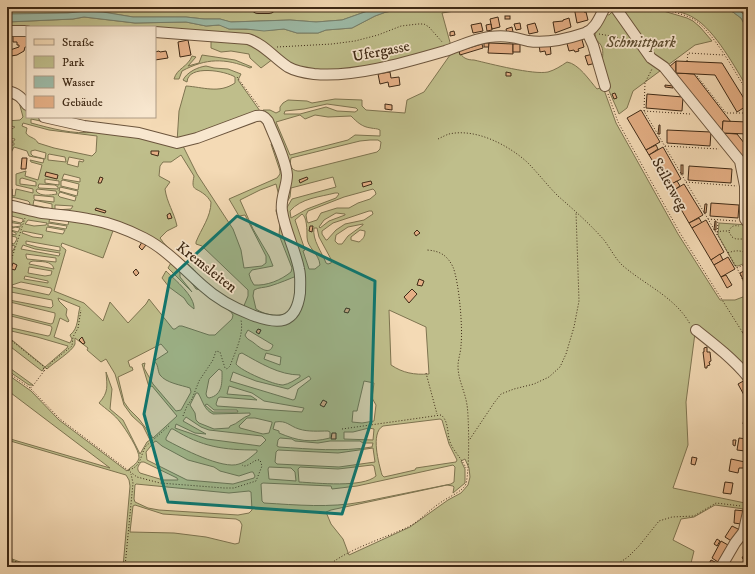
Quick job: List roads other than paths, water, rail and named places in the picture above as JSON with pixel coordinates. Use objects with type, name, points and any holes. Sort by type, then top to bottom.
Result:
[{"type":"main road","points":[[258,7],[269,7]]},
{"type":"street","points":[[604,7],[596,23],[588,31],[605,86]]},
{"type":"street","points":[[614,7],[651,58],[664,67],[740,161],[745,186],[745,224]]},
{"type":"street","points":[[7,32],[26,31]]},
{"type":"street","name":"Ufergasse","points":[[156,32],[248,39],[255,41],[289,68],[308,73],[329,74],[390,66],[448,50],[477,39],[502,36],[527,41],[550,42],[588,31]]},
{"type":"street","points":[[7,91],[20,95],[26,104]]},
{"type":"street","name":"Kremsleiten","points":[[7,205],[93,220],[131,232],[146,239],[189,272],[219,299],[236,308],[265,319],[282,320],[293,315],[296,310],[299,300],[299,268],[281,206],[287,177],[268,121],[265,117],[261,115],[256,116],[197,138],[177,143],[139,133],[73,124],[48,118]]},
{"type":"street","points":[[696,330],[722,350],[737,364],[748,378]]},
{"type":"street","points":[[721,567],[746,528],[744,509]]},
{"type":"water","points":[[379,7],[417,7],[386,12],[352,28],[326,30],[318,33],[297,33],[284,29],[264,31],[229,29],[219,25],[206,26],[186,22],[135,23],[84,17],[73,19],[7,22],[7,14],[68,13],[85,11],[103,12],[133,17],[186,17],[220,19],[231,22],[290,20],[316,22],[342,20]]},
{"type":"water","points":[[726,7],[735,7],[748,18],[748,31],[741,18]]},
{"type":"park label","name":"Schmittpark","points":[[641,42]]}]
